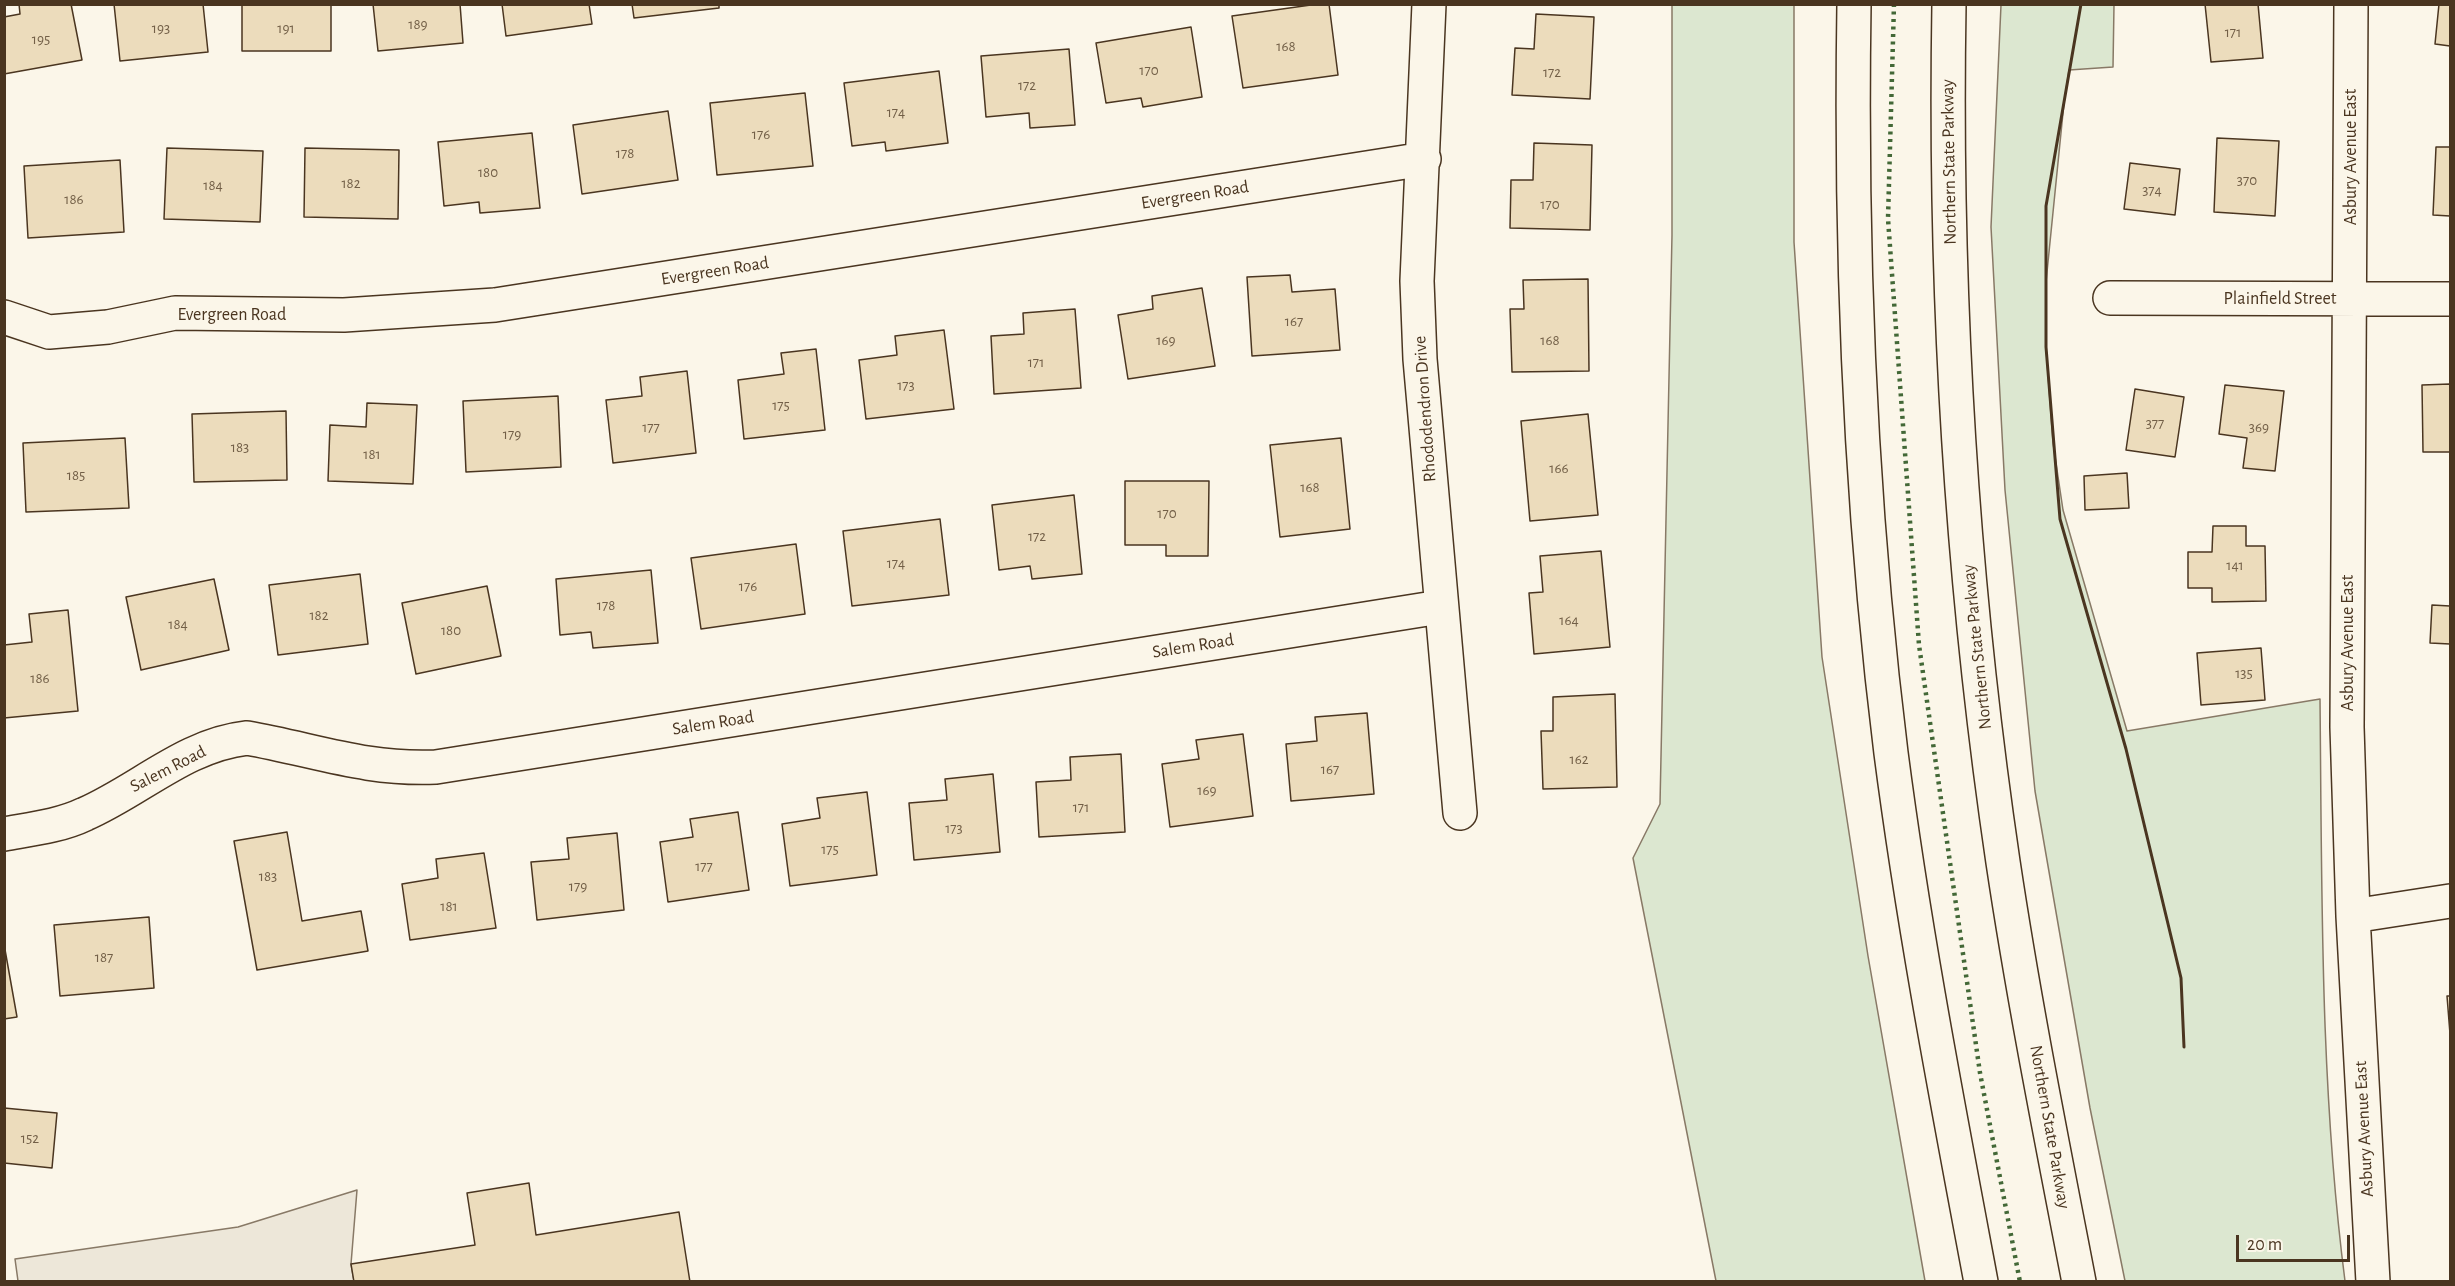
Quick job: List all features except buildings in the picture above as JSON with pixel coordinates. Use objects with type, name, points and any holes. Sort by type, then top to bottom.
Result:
[{"type":"main road","name":"Rhododendron Drive","points":[[1429,4],[1417,281],[1419,348],[1440,607],[1460,813]]},
{"type":"main road","points":[[1854,4],[1853,199],[1856,334],[1864,473],[1891,751],[1932,1021],[1981,1281]]},
{"type":"main road","name":"Northern State Parkway","points":[[1949,4],[1948,181],[1952,322],[1971,594],[2003,862],[2079,1281]]},
{"type":"main road","name":"Asbury Avenue East","points":[[2351,4],[2347,727],[2353,916],[2373,1281]]},
{"type":"main road","name":"Evergreen Road","points":[[4,317],[49,332],[108,327],[175,314],[344,315],[495,305],[1424,159]]},
{"type":"main road","name":"Plainfield Street","points":[[2110,298],[2451,299]]},
{"type":"main road","name":"Salem Road","points":[[4,834],[54,825],[86,814],[193,753],[231,740],[247,738],[264,741],[365,764],[402,768],[436,767],[1440,607]]},
{"type":"main road","points":[[2353,916],[2451,901]]},
{"type":"green space","points":[[1672,5],[1794,5],[1794,242],[1822,657],[1868,956],[1925,1281],[1716,1281],[1633,858],[1660,804],[1672,235]]},
{"type":"green space","points":[[2001,5],[2114,5],[2113,67],[2069,70],[2046,282],[2046,347],[2053,443],[2063,510],[2127,731],[2320,699],[2322,918],[2327,1063],[2337,1209],[2345,1281],[2125,1281],[2090,1108],[2035,791],[2005,490],[1991,227]]},
{"type":"shaded area","points":[[357,1190],[351,1264],[354,1281],[18,1281],[15,1259],[238,1227]]},
{"type":"hedge","points":[[1894,4],[1888,219],[1919,645],[1980,1073],[2020,1282]]},
{"type":"wall","points":[[2081,4],[2046,206],[2046,347],[2060,519],[2126,749],[2181,978],[2184,1047]]}]
